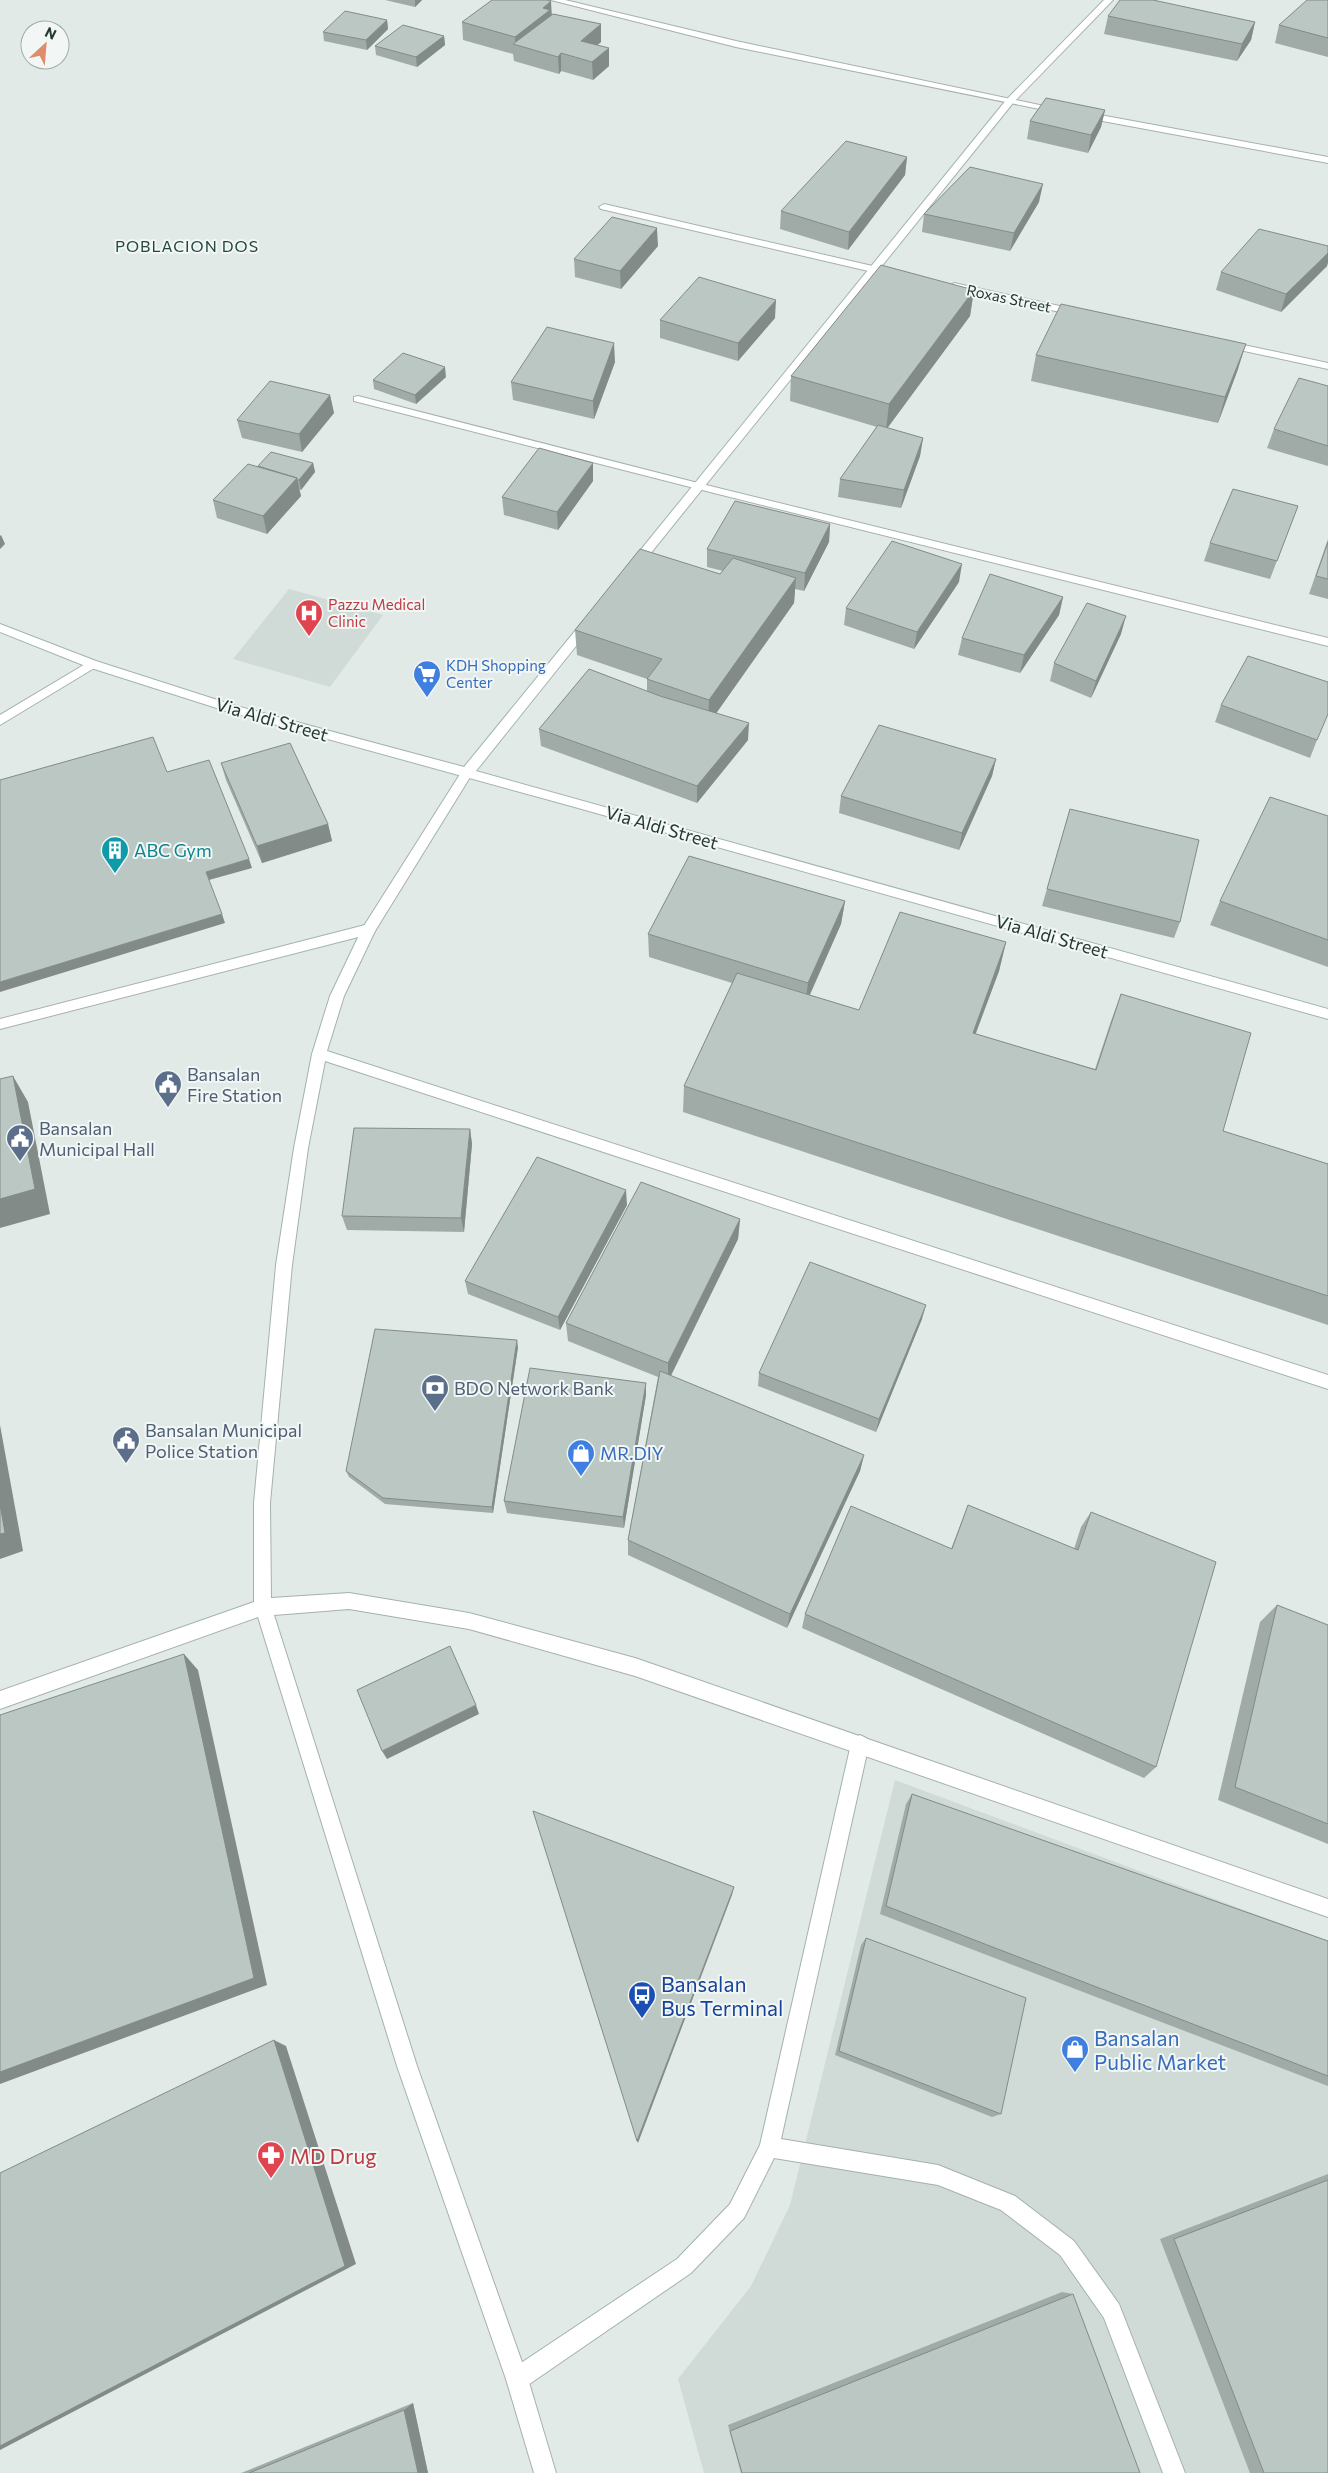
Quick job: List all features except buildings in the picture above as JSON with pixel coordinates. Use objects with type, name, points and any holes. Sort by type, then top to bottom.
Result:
[{"type":"street","points":[[555,0],[736,44],[1068,112]]},
{"type":"street","points":[[630,571],[1010,100],[1109,0]]},
{"type":"street","points":[[1077,114],[1328,160]]},
{"type":"street","points":[[604,207],[902,275]]},
{"type":"street","name":"Roxas Street","points":[[940,283],[1086,314]]},
{"type":"street","points":[[1212,341],[1328,366]]},
{"type":"street","points":[[358,399],[698,486],[1328,642]]},
{"type":"street","points":[[546,2473],[517,2379],[407,2066],[263,1607],[262,1503],[282,1284],[301,1148],[319,1054],[337,996],[369,929],[466,774],[594,615]]},
{"type":"street","name":"Via Aldi Street","points":[[0,628],[92,664],[230,708],[466,774],[571,801],[1328,1014]]},
{"type":"street","points":[[0,721],[92,664]]},
{"type":"street","points":[[0,1024],[369,929]]},
{"type":"street","points":[[319,1054],[1328,1382]]},
{"type":"street","points":[[0,1700],[263,1607],[349,1601],[468,1621],[635,1667],[1328,1908]]},
{"type":"street","points":[[517,2379],[684,2266],[737,2211],[769,2147],[860,1744]]},
{"type":"street","points":[[769,2147],[938,2175],[1008,2203],[1067,2248],[1112,2311],[1174,2473]]},
{"type":"shaded area","name":"Pazzu Medical Clinic","points":[[289,589],[383,615],[330,687],[233,659]]},
{"type":"shaded area","name":"Bansalan Public Market","points":[[895,1780],[1328,1941],[1328,2473],[704,2473],[678,2379],[751,2286],[790,2205]]},
{"type":"place","name":"Pazzu Medical Clinic","points":[[309,637]]},
{"type":"place","name":"KDH Shopping Center","points":[[427,698]]},
{"type":"place","name":"ABC Gym","points":[[115,874]]},
{"type":"place","name":"Bansalan Fire Station","points":[[168,1108]]},
{"type":"place","name":"Bansalan Municipal Hall","points":[[20,1162]]},
{"type":"place","name":"BDO Network Bank","points":[[435,1412]]},
{"type":"place","name":"Bansalan Municipal Police Station","points":[[126,1464]]},
{"type":"place","name":"MR.DIY","points":[[581,1477]]},
{"type":"place","name":"Bansalan Bus Terminal","points":[[642,2019]]},
{"type":"place","name":"Bansalan Public Market","points":[[1075,2073]]},
{"type":"place","name":"MD Drug","points":[[271,2179]]},
{"type":"district","name":"POBLACION DOS","points":[[187,245]]}]
